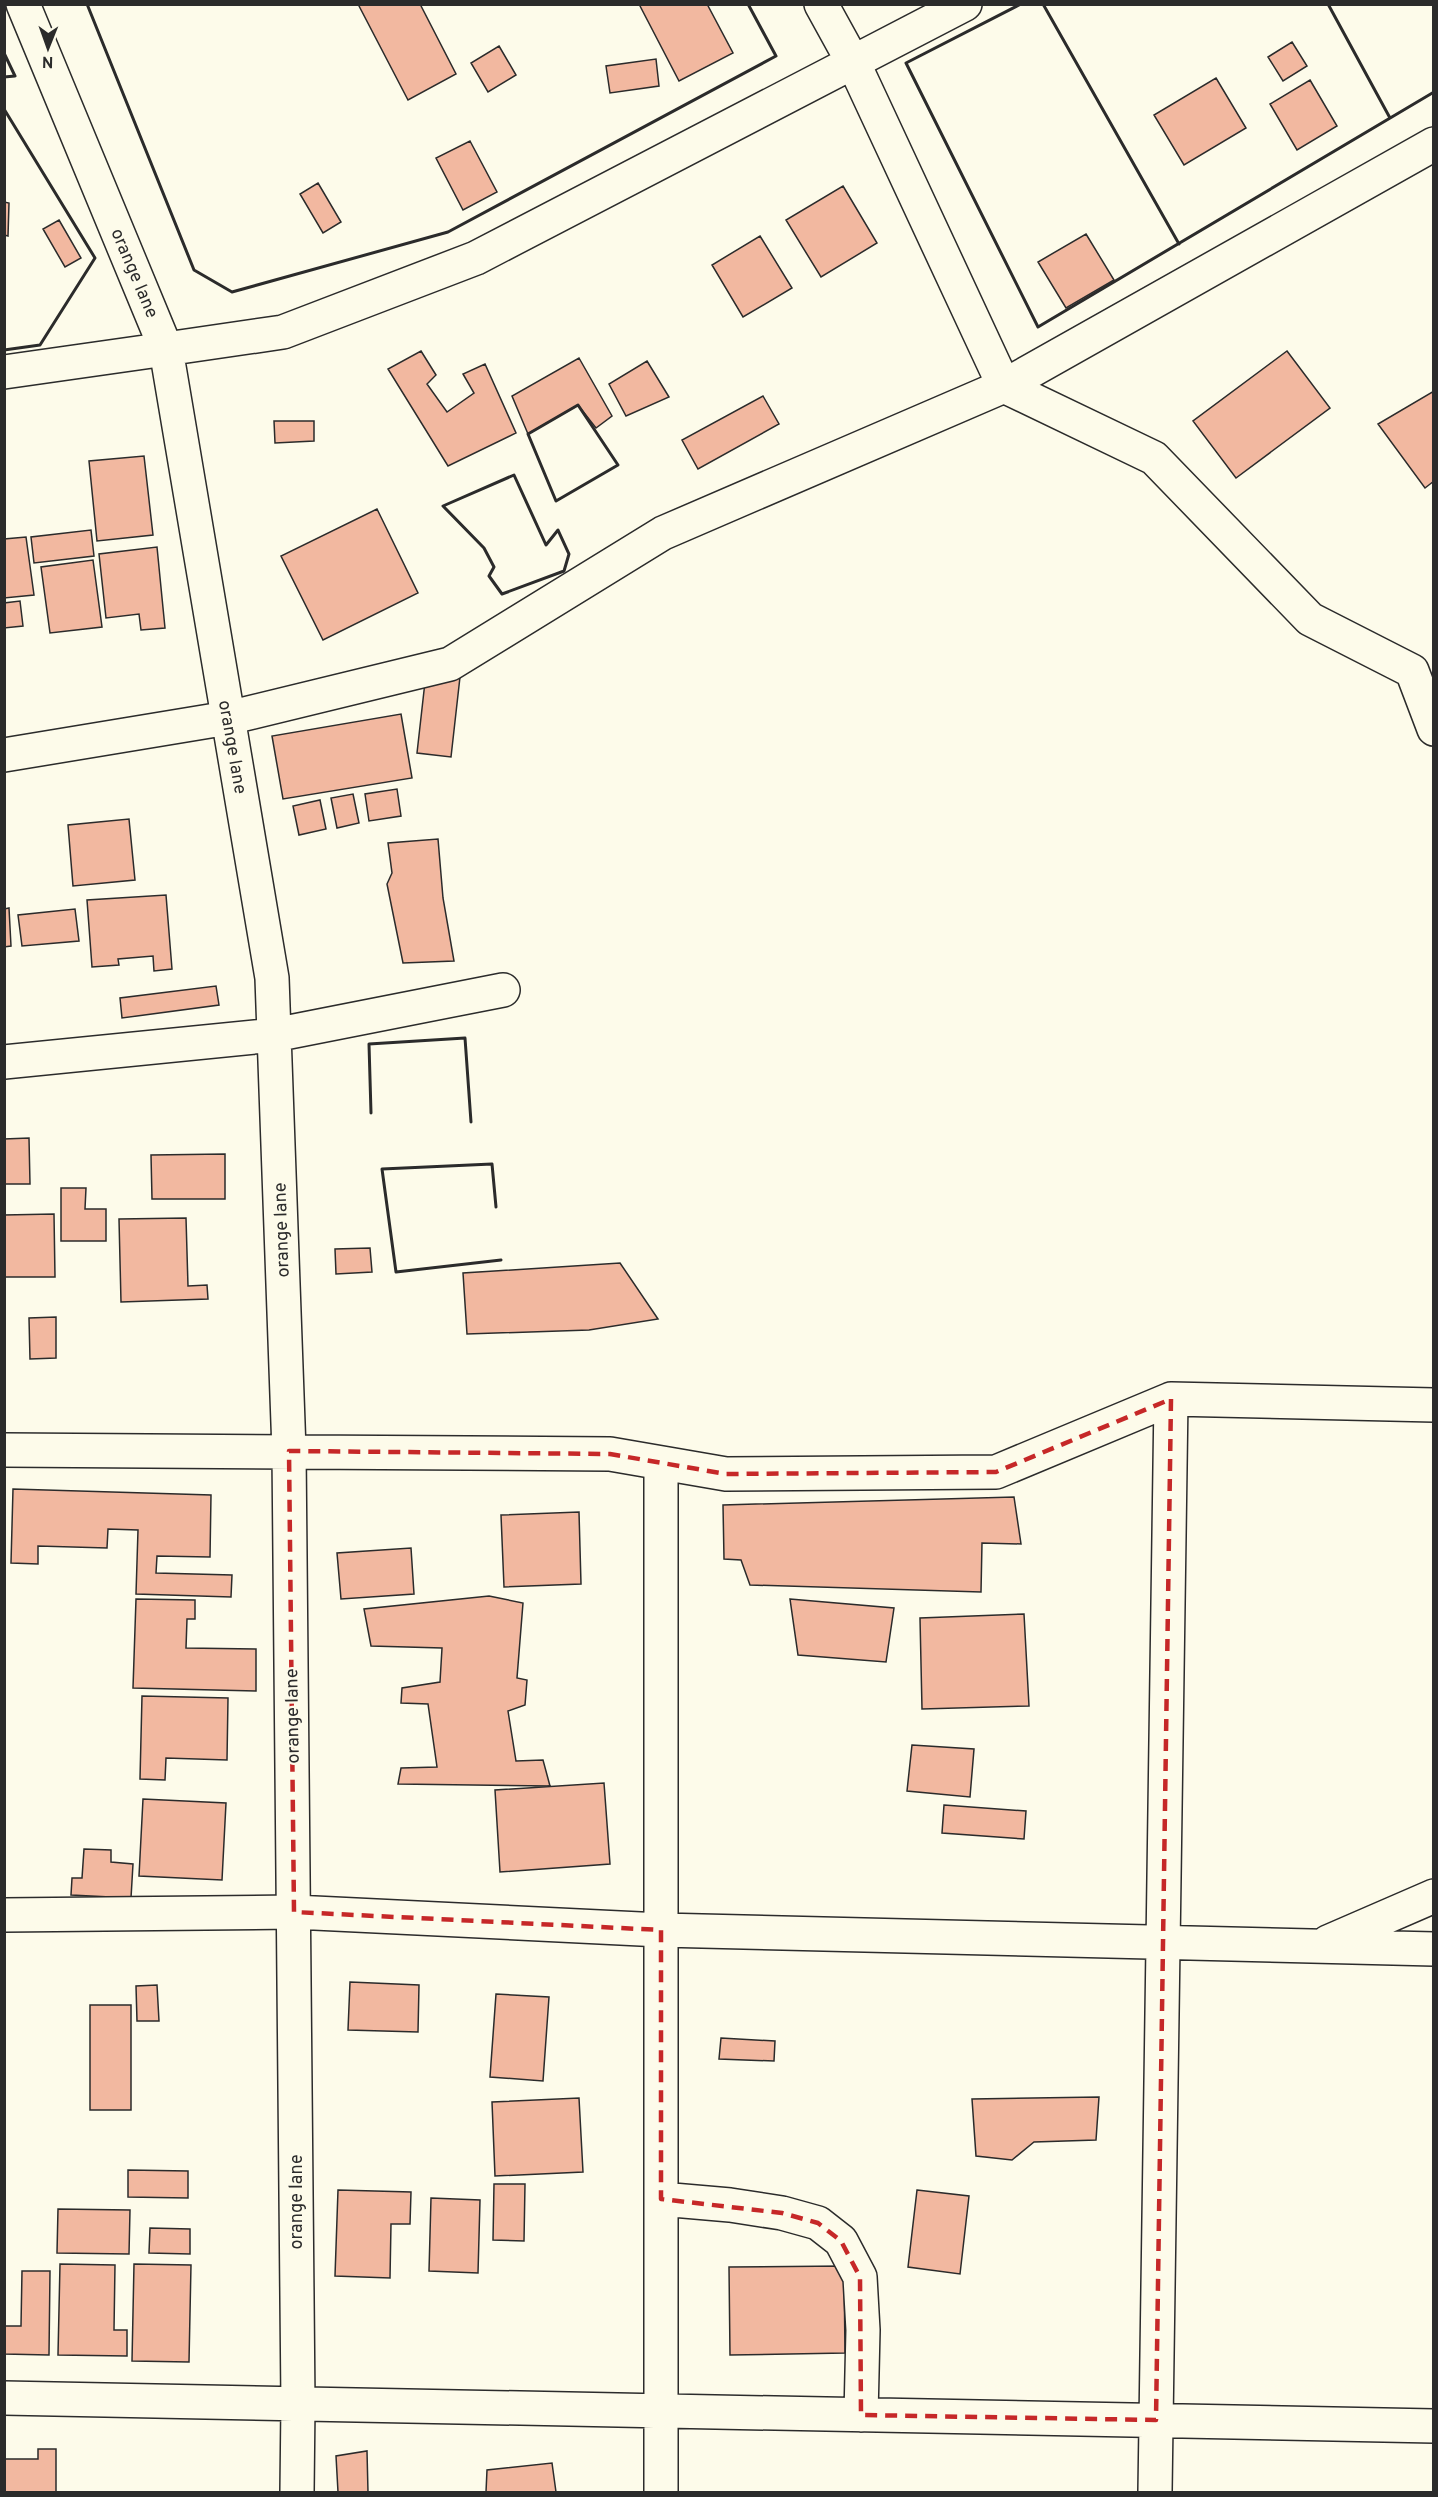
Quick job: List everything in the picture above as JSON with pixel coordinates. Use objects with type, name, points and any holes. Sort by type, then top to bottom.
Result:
[{"type":"street","name":"orange lane","points":[[23,4],[166,349],[272,978],[289,1451],[297,2493]]},
{"type":"street","points":[[821,4],[854,64],[1004,386],[1154,458],[1310,619],[1423,663],[1434,729]]},
{"type":"street","points":[[4,372],[283,332],[476,258],[854,64],[965,4]]},
{"type":"street","points":[[4,755],[228,718],[450,664],[663,533],[1004,386],[1434,144]]},
{"type":"street","points":[[4,1062],[274,1035],[503,990]]},
{"type":"street","points":[[4,1450],[610,1455],[726,1474],[996,1472],[1171,1399],[1434,1405]]},
{"type":"street","points":[[1155,2493],[1171,1399]]},
{"type":"street","points":[[661,1464],[661,2493]]},
{"type":"street","points":[[1317,1946],[1434,1896]]},
{"type":"street","points":[[4,1915],[294,1912],[661,1930],[1434,1949]]},
{"type":"street","points":[[661,2199],[730,2205],[782,2213],[819,2223],[841,2241],[860,2277],[863,2330],[861,2415]]},
{"type":"street","points":[[4,2398],[1434,2426]]},
{"type":"highlighted area","points":[[1171,1399],[1156,2420],[861,2415],[860,2277],[841,2241],[818,2223],[782,2213],[661,2199],[661,1930],[294,1912],[289,1451],[610,1454],[726,1474],[996,1472]]},
{"type":"building","points":[[358,4],[420,4],[456,74],[408,100]]},
{"type":"building","points":[[639,4],[707,4],[733,53],[679,81]]},
{"type":"building","points":[[1292,42],[1307,66],[1283,81],[1268,57]]},
{"type":"building","points":[[499,46],[516,75],[488,92],[471,63]]},
{"type":"building","points":[[656,59],[659,86],[610,93],[606,66]]},
{"type":"building","points":[[1216,78],[1246,128],[1184,165],[1154,115]]},
{"type":"building","points":[[1310,80],[1337,126],[1297,150],[1270,104]]},
{"type":"building","points":[[470,141],[497,192],[463,210],[436,158]]},
{"type":"building","points":[[318,183],[341,222],[323,233],[300,194]]},
{"type":"building","points":[[843,186],[877,243],[821,277],[786,220]]},
{"type":"building","points":[[4,202],[9,203],[8,236],[4,235]]},
{"type":"building","points":[[59,220],[81,258],[65,267],[43,229]]},
{"type":"building","points":[[1086,234],[1114,280],[1066,308],[1038,262]]},
{"type":"building","points":[[760,236],[792,288],[743,317],[712,265]]},
{"type":"building","points":[[421,351],[436,375],[427,384],[447,412],[474,393],[463,374],[485,364],[516,433],[448,466],[388,369]]},
{"type":"building","points":[[1287,351],[1330,408],[1236,478],[1193,421]]},
{"type":"building","points":[[579,358],[612,416],[596,428],[578,405],[528,434],[512,396]]},
{"type":"building","points":[[647,361],[669,397],[626,416],[609,384]]},
{"type":"building","points":[[1434,391],[1434,481],[1425,488],[1378,424]]},
{"type":"building","points":[[763,396],[779,424],[698,469],[682,440]]},
{"type":"building","points":[[274,421],[314,421],[314,441],[275,443]]},
{"type":"building","points":[[144,456],[153,535],[97,541],[89,461]]},
{"type":"building","points":[[377,509],[418,593],[323,640],[281,556]]},
{"type":"building","points":[[91,530],[94,556],[34,563],[31,537]]},
{"type":"building","points":[[26,537],[34,595],[4,598],[4,539]]},
{"type":"building","points":[[157,547],[165,628],[141,630],[139,614],[106,618],[99,554]]},
{"type":"building","points":[[93,560],[102,627],[50,633],[41,567]]},
{"type":"building","points":[[20,601],[23,626],[4,628],[4,603]]},
{"type":"building","points":[[426,673],[460,677],[451,757],[417,753]]},
{"type":"building","points":[[401,714],[412,778],[283,799],[272,736]]},
{"type":"building","points":[[397,789],[401,816],[369,821],[365,794]]},
{"type":"building","points":[[353,794],[359,823],[337,828],[331,798]]},
{"type":"building","points":[[320,800],[326,829],[299,835],[293,806]]},
{"type":"building","points":[[129,819],[135,880],[73,886],[68,825]]},
{"type":"building","points":[[438,839],[443,898],[454,961],[403,963],[387,884],[392,873],[388,843]]},
{"type":"building","points":[[166,895],[172,969],[154,971],[153,956],[118,959],[119,965],[92,967],[87,900]]},
{"type":"building","points":[[9,908],[11,946],[4,947],[4,909]]},
{"type":"building","points":[[75,909],[79,941],[22,946],[18,915]]},
{"type":"building","points":[[216,986],[219,1005],[122,1018],[120,998]]},
{"type":"building","points":[[29,1138],[30,1184],[4,1184],[4,1139]]},
{"type":"building","points":[[225,1154],[225,1199],[152,1199],[151,1155]]},
{"type":"building","points":[[61,1188],[86,1188],[85,1209],[106,1209],[106,1241],[61,1241]]},
{"type":"building","points":[[54,1214],[55,1277],[4,1277],[4,1215]]},
{"type":"building","points":[[186,1218],[188,1286],[207,1285],[208,1299],[121,1302],[119,1219]]},
{"type":"building","points":[[370,1248],[372,1272],[336,1274],[335,1249]]},
{"type":"building","points":[[620,1263],[658,1319],[589,1330],[467,1334],[463,1273]]},
{"type":"building","points":[[56,1317],[56,1358],[30,1359],[29,1318]]},
{"type":"building","points":[[13,1489],[211,1495],[210,1557],[157,1556],[156,1573],[232,1575],[231,1597],[136,1594],[138,1530],[108,1529],[107,1548],[38,1546],[38,1564],[11,1563]]},
{"type":"building","points":[[1014,1497],[1021,1544],[982,1543],[981,1592],[750,1585],[741,1560],[724,1559],[723,1505]]},
{"type":"building","points":[[579,1512],[581,1584],[504,1587],[501,1515]]},
{"type":"building","points":[[411,1548],[414,1594],[341,1599],[337,1553]]},
{"type":"building","points":[[489,1596],[523,1603],[517,1678],[527,1680],[525,1705],[508,1711],[516,1761],[543,1760],[550,1786],[398,1784],[401,1768],[437,1767],[428,1704],[401,1703],[402,1688],[440,1682],[442,1648],[371,1646],[364,1609]]},
{"type":"building","points":[[136,1599],[195,1600],[195,1619],[187,1619],[186,1648],[256,1649],[256,1691],[133,1688]]},
{"type":"building","points":[[790,1599],[894,1608],[886,1662],[798,1655]]},
{"type":"building","points":[[1024,1614],[1029,1706],[922,1709],[920,1618]]},
{"type":"building","points":[[142,1696],[228,1698],[227,1760],[166,1758],[165,1780],[140,1779]]},
{"type":"building","points":[[912,1745],[974,1749],[970,1797],[907,1791]]},
{"type":"building","points":[[604,1783],[610,1864],[500,1872],[495,1790]]},
{"type":"building","points":[[143,1799],[226,1803],[222,1880],[139,1876]]},
{"type":"building","points":[[944,1805],[1026,1811],[1024,1839],[942,1833]]},
{"type":"building","points":[[84,1849],[111,1850],[111,1862],[133,1864],[131,1898],[71,1895],[72,1878],[82,1878]]},
{"type":"building","points":[[350,1982],[419,1985],[418,2032],[348,2030]]},
{"type":"building","points":[[157,1985],[159,2021],[137,2021],[136,1986]]},
{"type":"building","points":[[496,1994],[549,1997],[543,2081],[490,2077]]},
{"type":"building","points":[[90,2005],[131,2005],[131,2110],[90,2110]]},
{"type":"building","points":[[721,2038],[775,2041],[774,2061],[719,2059]]},
{"type":"building","points":[[1099,2097],[1096,2140],[1034,2142],[1012,2160],[976,2156],[972,2099]]},
{"type":"building","points":[[579,2098],[583,2172],[495,2176],[492,2102]]},
{"type":"building","points":[[128,2170],[188,2171],[188,2198],[128,2197]]},
{"type":"building","points":[[494,2184],[525,2184],[524,2241],[493,2240]]},
{"type":"building","points":[[338,2190],[411,2192],[410,2224],[391,2224],[390,2278],[335,2276]]},
{"type":"building","points":[[917,2190],[969,2196],[960,2274],[908,2267]]},
{"type":"building","points":[[431,2198],[480,2200],[478,2273],[429,2271]]},
{"type":"building","points":[[58,2209],[130,2210],[129,2254],[57,2253]]},
{"type":"building","points":[[150,2228],[190,2229],[190,2254],[149,2253]]},
{"type":"building","points":[[60,2264],[115,2265],[114,2330],[127,2330],[127,2356],[58,2355]]},
{"type":"building","points":[[134,2264],[191,2265],[189,2362],[132,2361]]},
{"type":"building","points":[[844,2266],[845,2353],[730,2355],[729,2267]]},
{"type":"building","points":[[22,2271],[50,2271],[49,2355],[4,2354],[4,2326],[21,2326]]},
{"type":"building","points":[[38,2449],[56,2449],[56,2492],[4,2492],[4,2459],[38,2459]]},
{"type":"building","points":[[367,2451],[368,2492],[338,2492],[336,2456]]},
{"type":"building","points":[[552,2463],[556,2492],[486,2492],[487,2470]]},
{"type":"wall","points":[[87,4],[194,270],[232,292],[448,232],[776,56],[748,4]]},
{"type":"wall","points":[[1021,4],[906,63],[1038,327],[1434,92]]},
{"type":"wall","points":[[1043,4],[1179,244]]},
{"type":"wall","points":[[1328,4],[1390,118]]},
{"type":"wall","points":[[4,53],[15,76],[4,77]]},
{"type":"wall","points":[[4,109],[95,258],[40,345],[4,350]]},
{"type":"wall","points":[[578,405],[618,465],[556,501],[528,434],[578,405]]},
{"type":"wall","points":[[514,475],[546,545],[558,530],[569,554],[564,571],[502,594],[489,576],[494,567],[484,548],[443,506],[514,475]]},
{"type":"wall","points":[[371,1113],[369,1044],[465,1038],[471,1122]]},
{"type":"wall","points":[[496,1207],[492,1164],[382,1169],[396,1272],[501,1260]]}]
